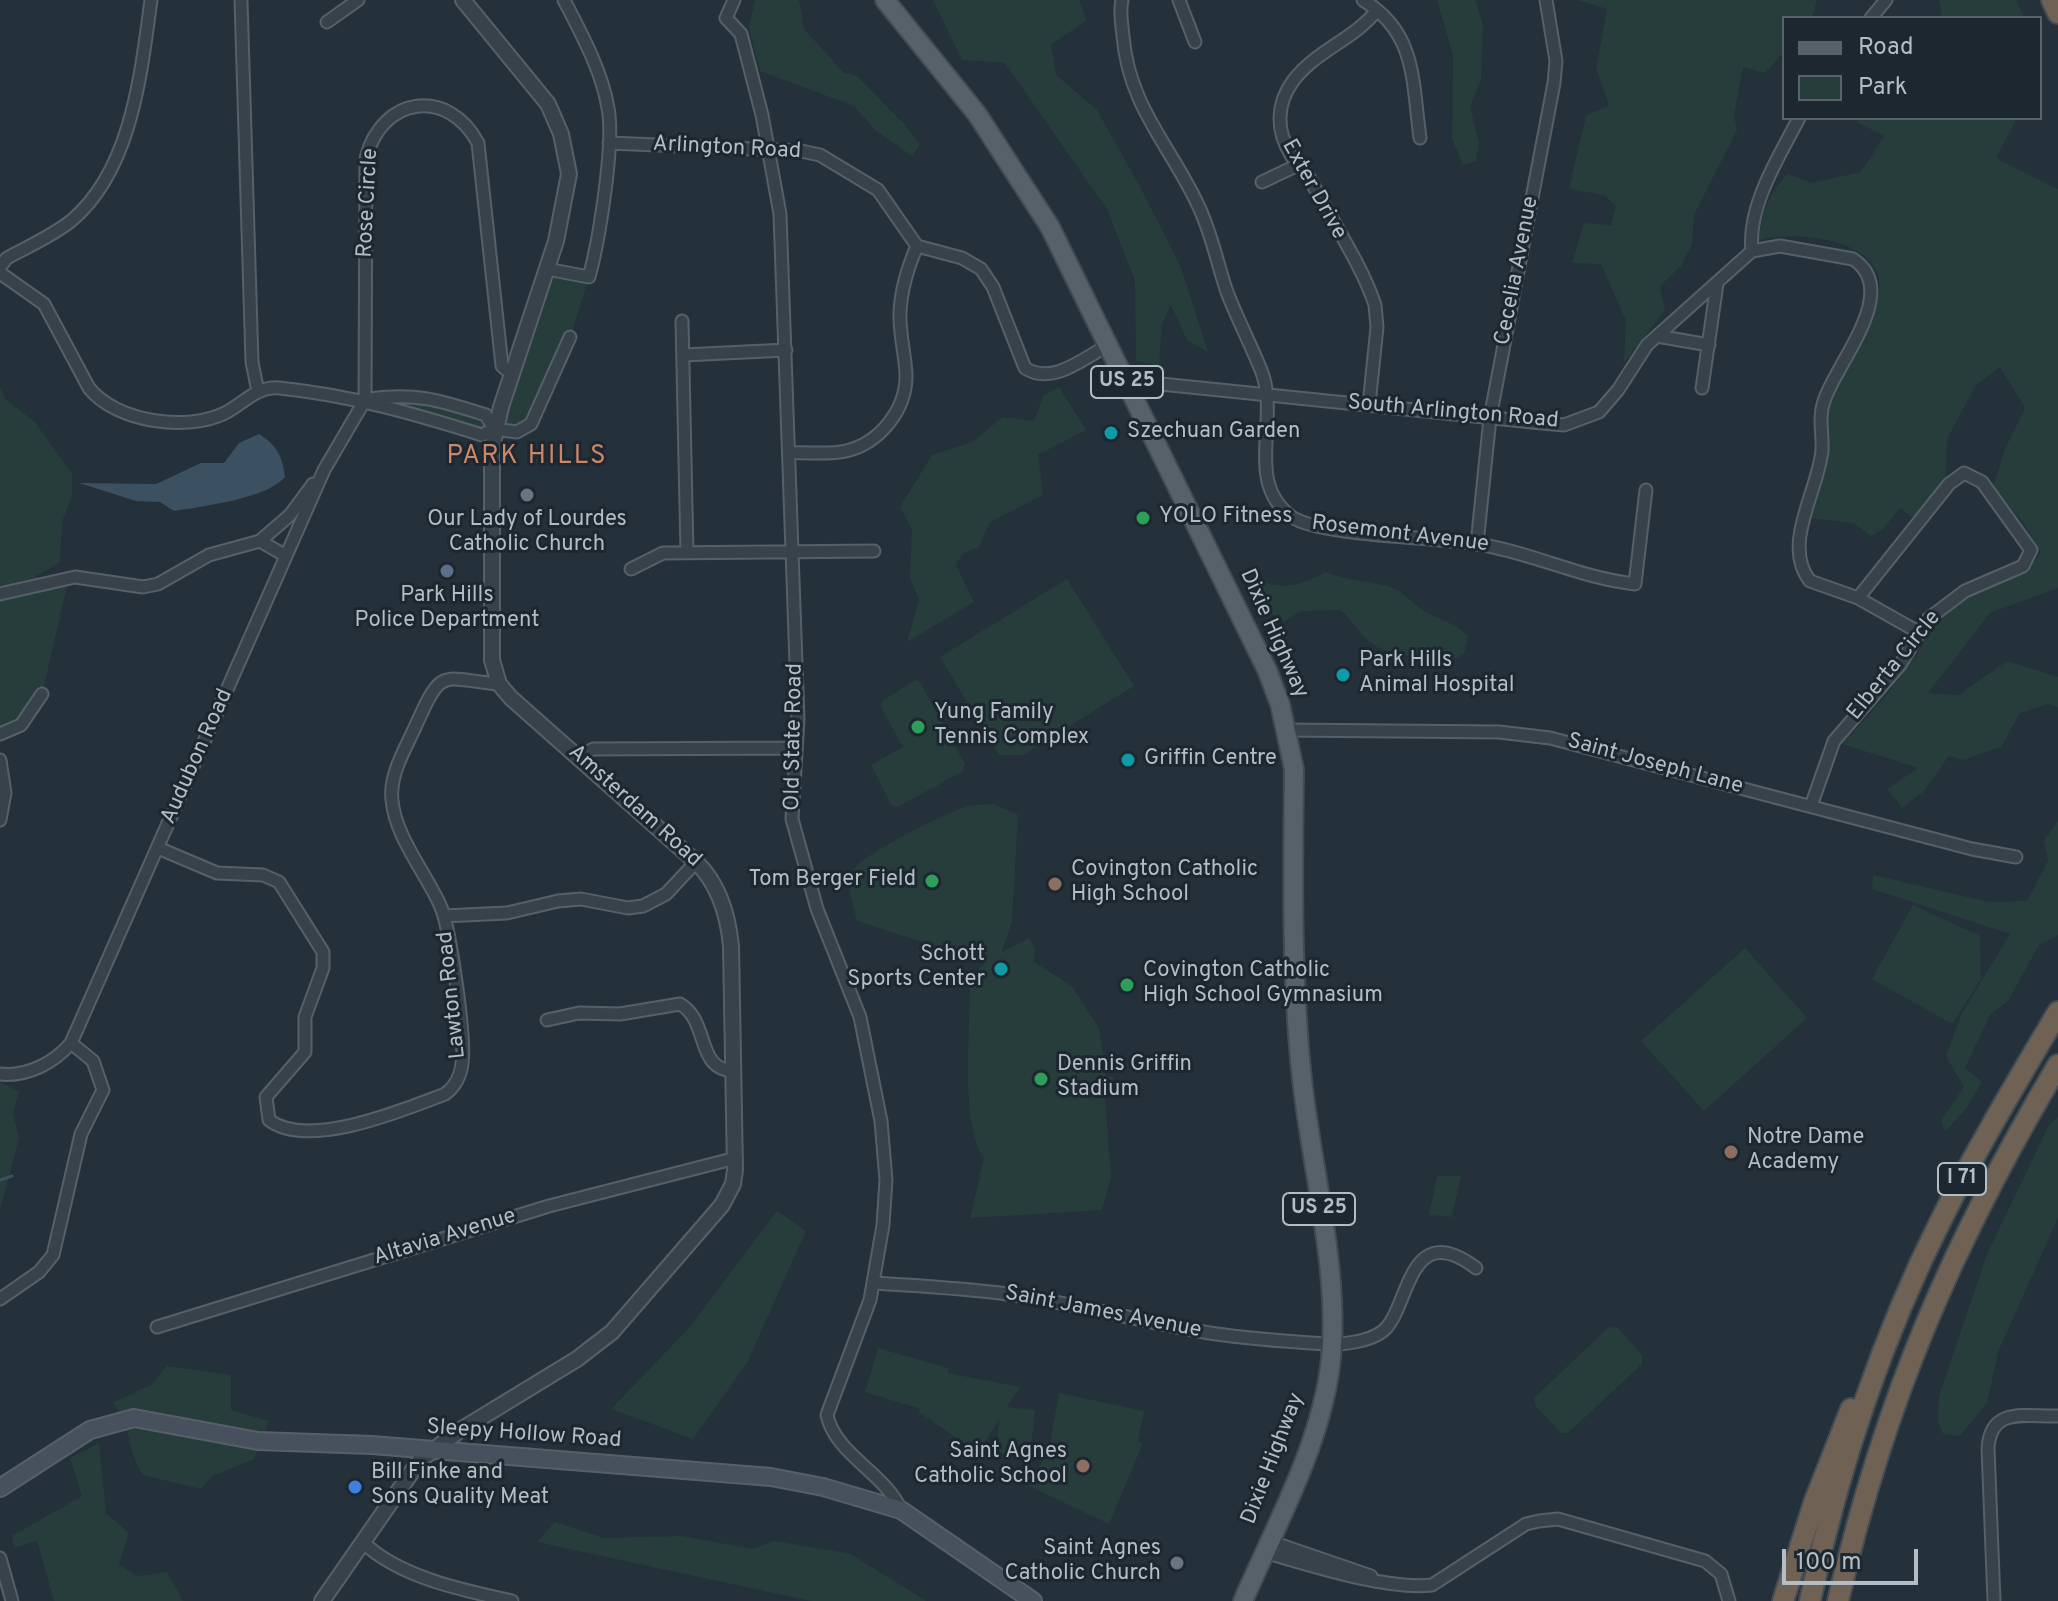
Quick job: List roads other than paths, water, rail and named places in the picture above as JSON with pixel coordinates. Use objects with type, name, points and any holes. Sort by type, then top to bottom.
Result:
[{"type":"highway","points":[[2052,0],[2058,13]]},
{"type":"highway","name":"I 71","points":[[1810,1601],[1842,1475],[1882,1354],[1948,1206],[2058,1012]]},
{"type":"highway","name":"I 71","points":[[1838,1601],[1875,1458],[1936,1295],[1985,1194],[2058,1065]]},
{"type":"highway","points":[[1852,1601],[1867,1532],[1936,1295]]},
{"type":"highway","points":[[1783,1601],[1843,1425],[1882,1354]]},
{"type":"main road","name":"Dixie Highway","points":[[885,0],[977,114],[1028,190],[1109,345],[1267,670],[1287,730],[1294,769],[1301,1074],[1330,1286],[1332,1344],[1316,1424],[1243,1601]]},
{"type":"main road","name":"Sleepy Hollow Road","points":[[0,1488],[90,1430],[134,1418],[258,1441],[434,1450],[771,1477],[810,1484],[901,1510],[1033,1601]]},
{"type":"street","points":[[151,0],[133,102],[111,171],[73,219],[7,258],[0,270],[44,304],[89,388],[112,409],[131,415],[193,421],[223,414],[258,392],[276,387],[365,400],[482,435],[494,429],[517,432],[531,424],[570,337]]},
{"type":"street","points":[[241,0],[252,362],[258,392]]},
{"type":"street","points":[[327,22],[358,0]]},
{"type":"street","points":[[463,0],[531,79],[548,104],[561,134],[568,186],[547,269],[494,429],[491,648],[499,684]]},
{"type":"street","points":[[547,269],[589,277],[595,255],[609,143],[609,110],[604,91],[564,0]]},
{"type":"street","name":"Old State Road","points":[[734,0],[726,18],[741,34],[780,214],[798,719],[791,806],[796,838],[817,909],[857,1007],[881,1121],[886,1206],[874,1283],[864,1319],[827,1415],[837,1437],[889,1490],[901,1510]]},
{"type":"street","points":[[1122,0],[1119,12],[1124,53],[1134,92],[1197,203],[1213,240],[1226,288],[1270,396]]},
{"type":"street","points":[[1179,0],[1195,42]]},
{"type":"street","points":[[1363,0],[1394,24],[1407,49],[1420,138]]},
{"type":"street","name":"Cecelia Avenue","points":[[1477,544],[1490,418],[1554,83],[1556,61],[1546,0]]},
{"type":"street","points":[[1873,16],[1886,0]]},
{"type":"street","name":"Exter Drive","points":[[1369,405],[1377,327],[1375,305],[1300,164],[1291,157],[1280,131],[1279,118],[1286,92],[1302,71],[1367,22],[1377,10]]},
{"type":"street","name":"Rose Circle","points":[[365,400],[366,158],[371,140],[383,122],[411,107],[428,106],[455,116],[464,121],[478,143],[502,366],[512,375]]},
{"type":"street","points":[[1798,120],[1764,193],[1754,225],[1752,251],[1780,246],[1826,252],[1853,259],[1862,265],[1869,276],[1868,313],[1822,405],[1822,451],[1800,549],[1802,568],[1810,581],[1858,598],[1920,633]]},
{"type":"street","name":"Arlington Road","points":[[609,143],[811,152],[848,170],[878,190],[917,246]]},
{"type":"street","points":[[1262,182],[1300,164]]},
{"type":"street","points":[[790,453],[844,451],[864,445],[881,432],[896,413],[906,374],[900,310],[917,246],[962,258],[987,275],[1021,364],[1037,376],[1051,375],[1109,345]]},
{"type":"street","name":"South Arlington Road","points":[[1130,389],[1161,384],[1564,425],[1591,417],[1610,401],[1647,345],[1752,251]]},
{"type":"street","points":[[1702,388],[1717,284]]},
{"type":"street","points":[[682,321],[687,552]]},
{"type":"street","points":[[1657,336],[1709,345]]},
{"type":"street","points":[[684,355],[786,350]]},
{"type":"street","points":[[365,400],[402,394],[424,396],[486,415],[494,429]]},
{"type":"street","name":"Rosemont Avenue","points":[[1270,396],[1266,481],[1275,501],[1292,517],[1312,526],[1477,544],[1612,582],[1635,584],[1646,490]]},
{"type":"street","name":"Audubon Road","points":[[0,1074],[11,1076],[50,1063],[71,1043],[324,470],[365,400]]},
{"type":"street","points":[[0,594],[69,578],[107,579],[143,587],[178,574],[217,551],[260,541],[290,515],[324,470]]},
{"type":"street","name":"Elberta Circle","points":[[1811,806],[1834,741],[1900,665],[1928,619],[1950,601],[2023,566],[2031,555],[2023,534],[1982,482],[1970,474],[1957,475],[1858,598]]},
{"type":"street","points":[[260,541],[286,556]]},
{"type":"street","points":[[631,569],[663,553],[874,551]]},
{"type":"street","name":"Lawton Road","points":[[158,848],[217,873],[263,875],[279,882],[323,952],[323,968],[305,1017],[305,1052],[266,1097],[269,1120],[283,1128],[307,1132],[341,1127],[445,1094],[456,1083],[463,1051],[444,916],[399,824],[392,803],[392,782],[429,695],[440,681],[457,677],[499,684]]},
{"type":"street","name":"Amsterdam Road","points":[[322,1601],[420,1460],[577,1359],[612,1332],[722,1205],[733,1184],[736,1158],[729,924],[708,874],[499,684]]},
{"type":"street","points":[[0,734],[21,725],[42,694]]},
{"type":"street","name":"Saint Joseph Lane","points":[[1287,730],[1499,732],[1550,738],[1972,849],[2016,857]]},
{"type":"street","points":[[578,757],[593,749],[795,748]]},
{"type":"street","points":[[0,760],[5,793],[0,820]]},
{"type":"street","points":[[444,916],[507,913],[581,899],[628,908],[643,906],[666,894],[696,862]]},
{"type":"street","points":[[547,1020],[579,1013],[620,1014],[680,1004],[696,1018],[705,1052],[713,1064],[723,1071],[734,1071]]},
{"type":"street","points":[[0,1299],[39,1272],[53,1255],[81,1134],[103,1090],[93,1061],[71,1043]]},
{"type":"street","name":"Altavia Avenue","points":[[157,1327],[549,1206],[736,1158]]},
{"type":"street","name":"Saint James Avenue","points":[[874,1283],[1008,1294],[1205,1332],[1332,1344],[1362,1340],[1383,1331],[1394,1315],[1409,1276],[1426,1259],[1448,1254],[1476,1268]]},
{"type":"street","points":[[1994,1601],[1988,1448],[1991,1429],[2007,1417],[2058,1416]]},
{"type":"street","points":[[1266,1546],[1354,1567],[1379,1579],[1415,1587],[1432,1585],[1526,1524],[1558,1519],[1705,1561],[1721,1574],[1729,1601]]},
{"type":"street","points":[[364,1543],[423,1577],[449,1587],[512,1601]]},
{"type":"street","points":[[0,1558],[12,1601]]},
{"type":"water","points":[[259,434],[278,452],[285,477],[276,485],[249,496],[174,511],[160,502],[136,501],[79,483],[156,484],[201,463],[224,463],[239,443]]},
{"type":"waterway","points":[[0,1180],[12,1176]]},
{"type":"place","name":"Szechuan Garden","points":[[1111,433]]},
{"type":"place","name":"Our Lady of Lourdes Catholic Church","points":[[527,495]]},
{"type":"place","name":"YOLO Fitness","points":[[1143,518]]},
{"type":"place","name":"Park Hills Police Department","points":[[447,571]]},
{"type":"place","name":"Park Hills Animal Hospital","points":[[1343,675]]},
{"type":"place","name":"Yung Family Tennis Complex","points":[[918,727]]},
{"type":"place","name":"Griffin Centre","points":[[1128,760]]},
{"type":"place","name":"Tom Berger Field","points":[[932,881]]},
{"type":"place","name":"Covington Catholic High School","points":[[1055,884]]},
{"type":"place","name":"Schott Sports Center","points":[[1001,969]]},
{"type":"place","name":"Covington Catholic High School Gymnasium","points":[[1127,985]]},
{"type":"place","name":"Dennis Griffin Stadium","points":[[1041,1079]]},
{"type":"place","name":"Notre Dame Academy","points":[[1731,1152]]},
{"type":"place","name":"Saint Agnes Catholic School","points":[[1083,1466]]},
{"type":"place","name":"Bill Finke and Sons Quality Meat","points":[[355,1487]]},
{"type":"place","name":"Saint Agnes Catholic Church","points":[[1177,1563]]},
{"type":"district","name":"PARK HILLS","points":[[527,458]]}]
